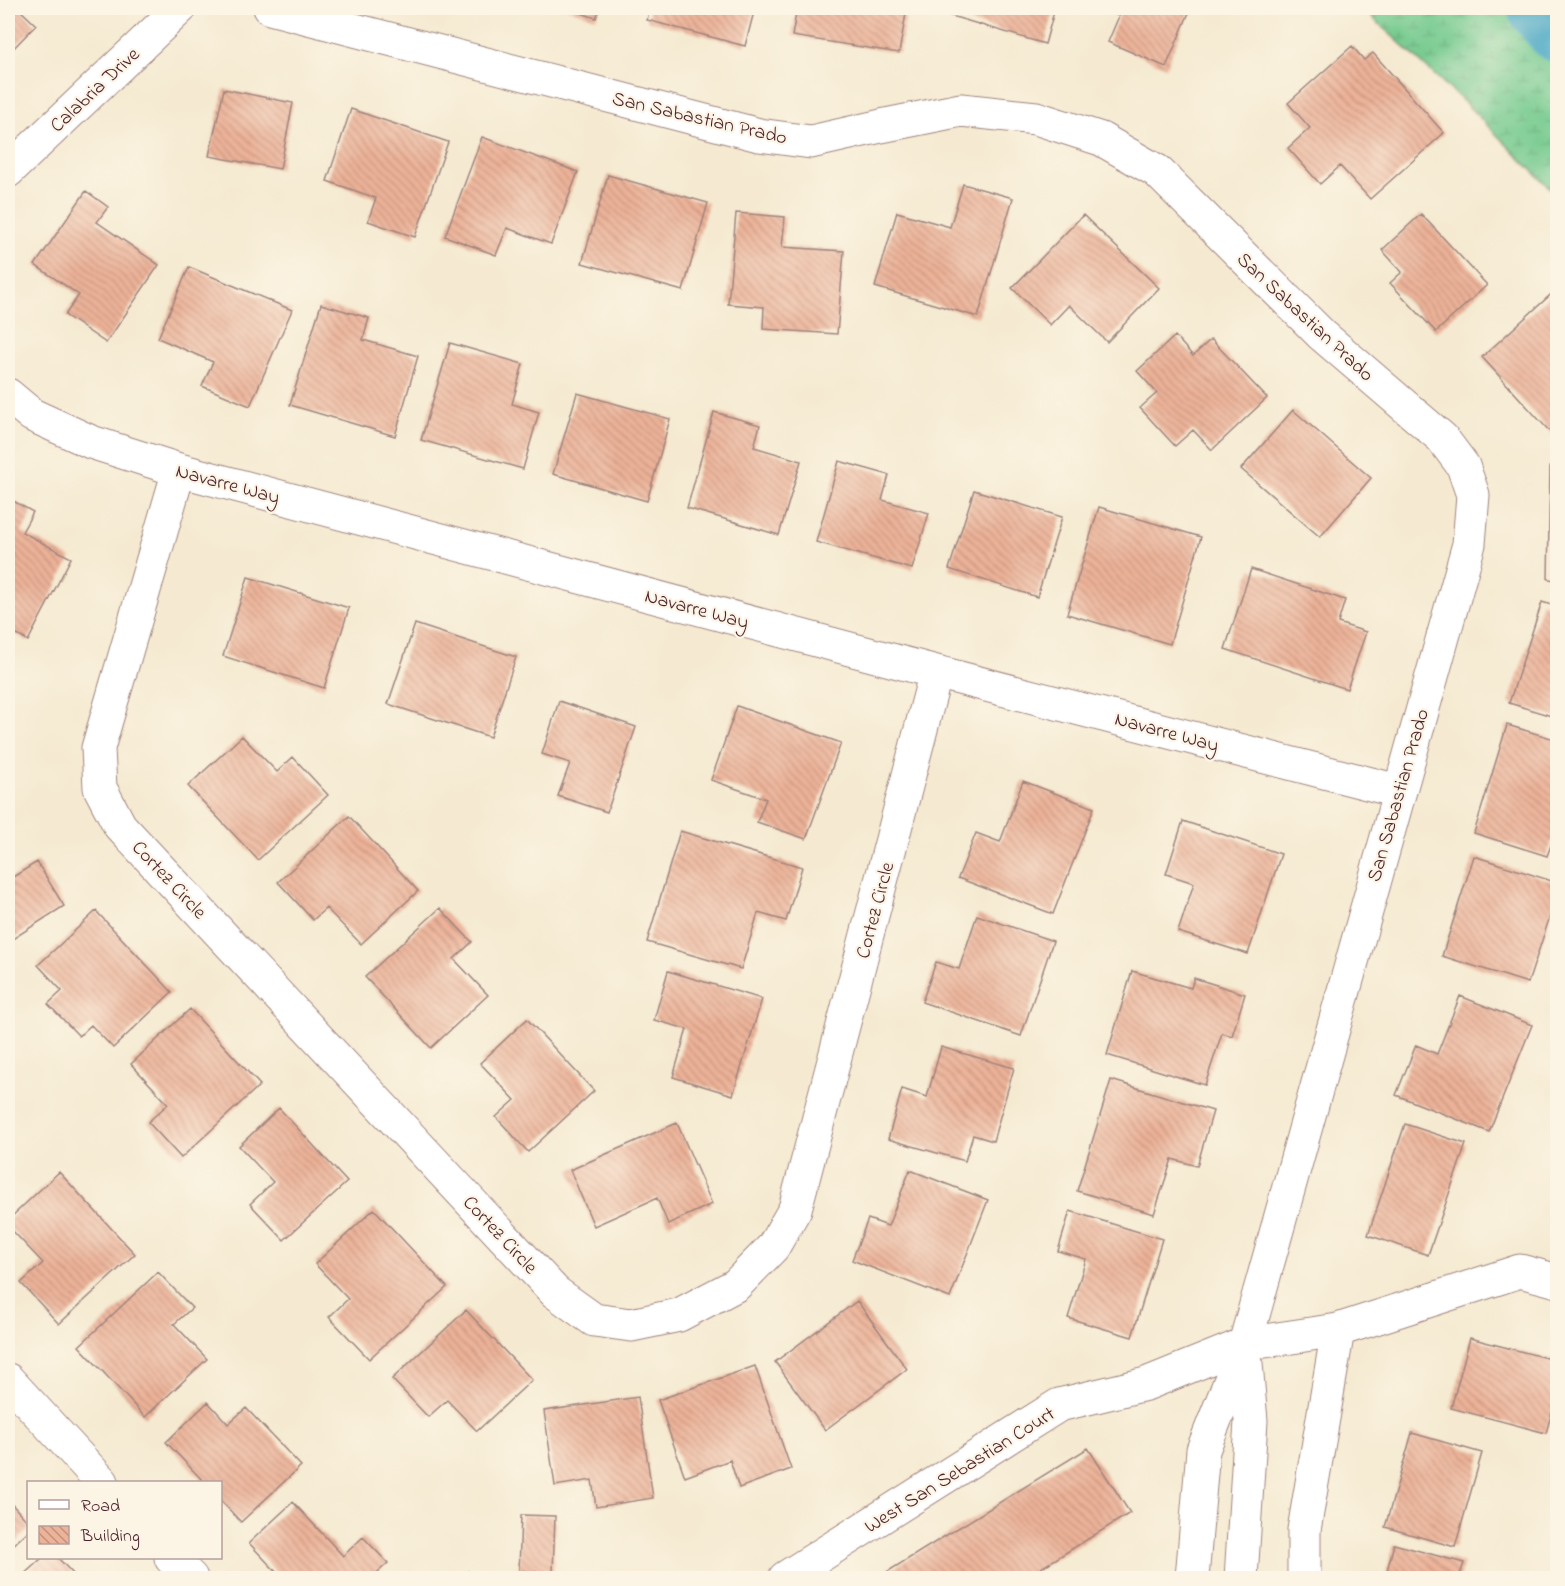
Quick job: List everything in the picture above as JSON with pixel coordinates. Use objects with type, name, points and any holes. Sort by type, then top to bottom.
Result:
[{"type":"street","name":"Calabria Drive","points":[[8,171],[180,8]]},
{"type":"street","name":"San Sabastian Prado","points":[[270,8],[759,135],[811,142],[961,110],[1036,118],[1101,139],[1157,171],[1322,335],[1442,438],[1463,466],[1473,495],[1468,544],[1245,1344],[1203,1450],[1192,1578]]},
{"type":"street","name":"Navarre Way","points":[[8,396],[32,415],[91,442],[178,470],[936,672],[1398,791]]},
{"type":"street","name":"Cortez Circle","points":[[178,470],[98,747],[100,788],[120,826],[555,1292],[594,1320],[631,1325],[679,1315],[736,1285],[773,1247],[795,1209],[936,672]]},
{"type":"street","name":"West San Sebastian Court","points":[[785,1578],[1059,1405],[1146,1384],[1245,1344],[1338,1330],[1520,1271],[1557,1281]]},
{"type":"street","points":[[1304,1578],[1304,1530],[1338,1330]]},
{"type":"street","name":"San Sabastian Prado","points":[[1241,1578],[1251,1421],[1245,1344]]},
{"type":"street","points":[[8,1380],[101,1481]]},
{"type":"street","points":[[173,1559],[191,1578]]},
{"type":"green space","points":[[1362,8],[1557,8],[1557,195],[1463,101]]},
{"type":"building","points":[[8,8],[18,8],[36,25],[8,54]]},
{"type":"building","points":[[566,8],[600,8],[596,18]]},
{"type":"building","points":[[650,8],[755,8],[745,46],[647,20]]},
{"type":"building","points":[[797,8],[907,8],[899,53],[792,36]]},
{"type":"building","points":[[939,8],[1055,8],[1045,44],[938,12]]},
{"type":"building","points":[[1099,8],[1191,8],[1166,67],[1108,42],[1119,16]]},
{"type":"building","points":[[1352,46],[1364,60],[1373,53],[1444,133],[1370,199],[1340,166],[1320,184],[1288,148],[1310,128],[1288,103]]},
{"type":"building","points":[[224,89],[293,103],[280,169],[209,156]]},
{"type":"building","points":[[351,109],[448,142],[415,237],[368,221],[376,198],[327,181]]},
{"type":"building","points":[[482,137],[578,172],[551,244],[507,228],[496,255],[445,236]]},
{"type":"building","points":[[608,175],[708,203],[683,291],[582,263]]},
{"type":"building","points":[[963,184],[1013,198],[978,317],[875,287],[897,212],[950,227]]},
{"type":"building","points":[[86,191],[108,207],[97,222],[159,265],[106,343],[65,315],[79,295],[35,265]]},
{"type":"building","points":[[736,213],[785,217],[782,247],[844,251],[837,334],[763,329],[764,307],[728,304]]},
{"type":"building","points":[[1421,214],[1487,285],[1436,332],[1390,283],[1402,272],[1382,250]]},
{"type":"building","points":[[1083,215],[1159,288],[1107,342],[1069,305],[1050,325],[1012,288]]},
{"type":"building","points":[[189,267],[292,310],[250,406],[202,386],[213,362],[158,338]]},
{"type":"building","points":[[1558,288],[1558,429],[1552,434],[1482,357]]},
{"type":"building","points":[[321,304],[369,318],[363,340],[418,356],[395,436],[290,405]]},
{"type":"building","points":[[1175,336],[1193,356],[1211,339],[1267,398],[1212,450],[1193,430],[1175,446],[1140,408],[1157,393],[1137,371]]},
{"type":"building","points":[[450,343],[523,364],[512,404],[539,412],[523,469],[421,440]]},
{"type":"building","points":[[577,393],[670,419],[647,501],[553,474]]},
{"type":"building","points":[[1293,410],[1371,478],[1320,537],[1241,469]]},
{"type":"building","points":[[714,412],[760,425],[754,447],[801,461],[779,535],[687,508]]},
{"type":"building","points":[[839,461],[889,475],[882,500],[929,513],[912,569],[816,542]]},
{"type":"building","points":[[1550,467],[1558,467],[1558,580],[1548,579]]},
{"type":"building","points":[[974,490],[1062,517],[1037,597],[949,569]]},
{"type":"building","points":[[8,498],[33,512],[22,532],[71,558],[28,641],[8,630],[8,563],[13,553],[8,551]]},
{"type":"building","points":[[1099,507],[1201,537],[1170,644],[1067,614]]},
{"type":"building","points":[[1251,569],[1345,600],[1338,623],[1366,632],[1347,689],[1225,649]]},
{"type":"building","points":[[248,577],[349,608],[324,688],[223,656]]},
{"type":"building","points":[[1542,602],[1558,607],[1558,718],[1509,703]]},
{"type":"building","points":[[415,624],[516,657],[490,737],[388,704]]},
{"type":"building","points":[[559,701],[636,727],[607,812],[558,796],[570,763],[542,754]]},
{"type":"building","points":[[737,706],[841,743],[806,839],[757,822],[766,799],[711,780]]},
{"type":"building","points":[[1507,725],[1558,740],[1558,826],[1547,856],[1474,833]]},
{"type":"building","points":[[242,736],[277,772],[293,757],[328,795],[258,860],[188,786]]},
{"type":"building","points":[[1023,781],[1094,808],[1053,914],[958,878],[976,833],[1000,842]]},
{"type":"building","points":[[349,816],[418,891],[361,944],[326,908],[313,920],[278,882]]},
{"type":"building","points":[[1183,821],[1281,854],[1248,954],[1178,932],[1194,883],[1166,874]]},
{"type":"building","points":[[680,831],[802,867],[786,921],[758,913],[741,969],[647,942]]},
{"type":"building","points":[[1474,856],[1558,883],[1558,892],[1528,983],[1442,956]]},
{"type":"building","points":[[37,862],[64,906],[8,942],[8,880]]},
{"type":"building","points":[[440,908],[472,942],[454,959],[488,995],[431,1048],[365,977]]},
{"type":"building","points":[[96,911],[172,992],[113,1048],[91,1025],[79,1036],[48,1004],[62,991],[38,965]]},
{"type":"building","points":[[977,915],[1053,941],[1021,1036],[922,1002],[936,962],[959,969]]},
{"type":"building","points":[[668,971],[762,999],[733,1095],[673,1077],[687,1029],[654,1020]]},
{"type":"building","points":[[1132,971],[1191,988],[1194,978],[1245,994],[1232,1036],[1222,1033],[1205,1085],[1107,1055]]},
{"type":"building","points":[[1460,996],[1532,1025],[1489,1132],[1396,1095],[1416,1045],[1437,1054]]},
{"type":"building","points":[[190,1009],[260,1085],[181,1158],[148,1122],[168,1104],[131,1064]]},
{"type":"building","points":[[527,1019],[594,1091],[528,1152],[496,1117],[515,1100],[480,1063]]},
{"type":"building","points":[[941,1047],[1014,1068],[993,1141],[973,1135],[965,1161],[888,1139],[902,1089],[927,1097]]},
{"type":"building","points":[[1111,1080],[1213,1111],[1197,1166],[1172,1159],[1154,1214],[1077,1191]]},
{"type":"building","points":[[279,1108],[347,1182],[284,1240],[250,1204],[273,1182],[239,1146]]},
{"type":"building","points":[[677,1123],[712,1204],[668,1224],[657,1198],[594,1226],[570,1170]]},
{"type":"building","points":[[1405,1124],[1466,1144],[1428,1255],[1368,1235]]},
{"type":"building","points":[[910,1170],[988,1200],[950,1298],[852,1260],[868,1219],[888,1226]]},
{"type":"building","points":[[59,1172],[135,1254],[59,1324],[21,1283],[43,1263],[8,1226],[8,1220]]},
{"type":"building","points":[[374,1209],[447,1287],[369,1359],[329,1317],[348,1299],[315,1264]]},
{"type":"building","points":[[1070,1211],[1162,1239],[1132,1337],[1068,1318],[1086,1259],[1058,1251]]},
{"type":"building","points":[[158,1272],[192,1308],[174,1324],[207,1359],[145,1417],[79,1346]]},
{"type":"building","points":[[857,1301],[907,1369],[825,1430],[775,1362]]},
{"type":"building","points":[[466,1310],[532,1380],[477,1431],[447,1400],[428,1417],[392,1379]]},
{"type":"building","points":[[1470,1338],[1558,1361],[1558,1390],[1546,1433],[1451,1408]]},
{"type":"building","points":[[755,1366],[791,1469],[739,1488],[730,1460],[685,1477],[658,1400]]},
{"type":"building","points":[[638,1397],[653,1498],[596,1507],[592,1480],[555,1486],[544,1411]]},
{"type":"building","points":[[208,1402],[228,1424],[246,1408],[301,1466],[241,1522],[222,1502],[222,1481],[203,1481],[166,1442]]},
{"type":"building","points":[[1412,1433],[1482,1453],[1455,1547],[1385,1527]]},
{"type":"building","points":[[1088,1448],[1130,1513],[1025,1578],[877,1578]]},
{"type":"building","points":[[8,1500],[27,1521],[27,1532],[8,1550]]},
{"type":"building","points":[[293,1502],[343,1556],[363,1537],[388,1563],[371,1578],[282,1578],[249,1543]]},
{"type":"building","points":[[521,1515],[555,1516],[553,1573],[519,1571]]},
{"type":"building","points":[[1394,1544],[1464,1563],[1459,1578],[1385,1578]]},
{"type":"building","points":[[41,1559],[59,1559],[77,1578],[20,1578]]},
{"type":"building","points":[[468,1571],[472,1578],[456,1578]]},
{"type":"waterway","points":[[1539,8],[1558,31]]}]
